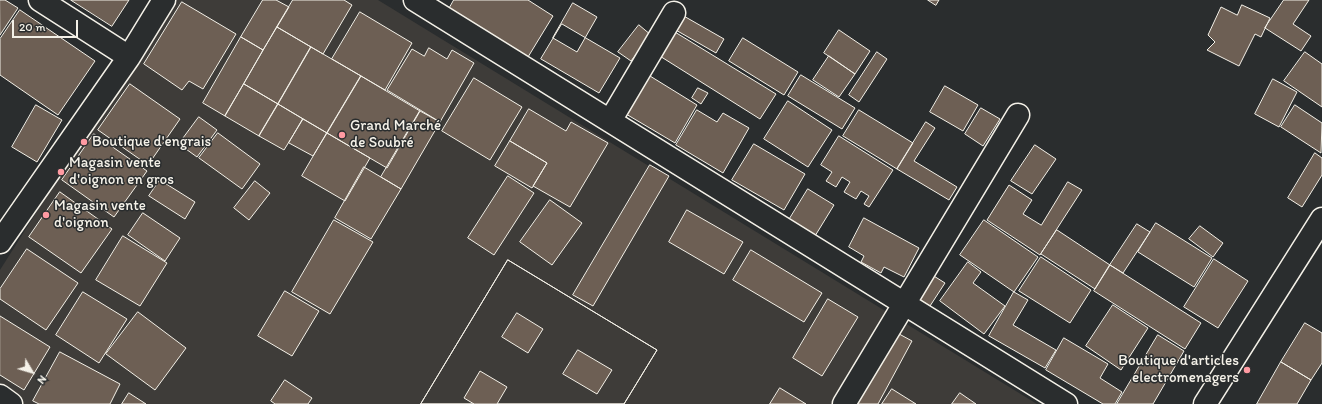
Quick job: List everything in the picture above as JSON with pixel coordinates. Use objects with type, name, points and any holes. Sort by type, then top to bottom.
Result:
[{"type":"street","points":[[40,0],[129,57]]},
{"type":"street","points":[[0,242],[129,57],[164,0]]},
{"type":"street","points":[[415,0],[1066,404]]},
{"type":"street","points":[[610,121],[674,13]]},
{"type":"street","points":[[844,404],[1018,115]]},
{"type":"street","points":[[1204,404],[1322,219]]},
{"type":"street","points":[[0,396],[11,404]]},
{"type":"shaded area","name":"Grand Marché de Soubré","points":[[170,0],[378,0],[1037,404],[0,404],[0,270]]},
{"type":"building","points":[[0,0],[5,0],[18,8],[0,35]]},
{"type":"building","points":[[71,0],[129,0],[112,26]]},
{"type":"building","points":[[263,0],[276,0],[289,7],[263,50],[241,37]]},
{"type":"building","points":[[293,0],[344,0],[352,5],[323,54],[277,27]]},
{"type":"building","points":[[454,0],[528,0],[553,16],[528,57],[449,9]]},
{"type":"building","points":[[928,0],[939,0],[936,5]]},
{"type":"building","points":[[1284,0],[1309,0],[1293,24],[1311,36],[1301,51],[1265,28]]},
{"type":"building","points":[[182,2],[236,34],[203,89],[189,81],[182,90],[144,64]]},
{"type":"building","points":[[573,3],[597,17],[577,52],[553,38]]},
{"type":"building","points":[[1242,5],[1270,18],[1261,37],[1255,34],[1239,66],[1207,50],[1215,42],[1208,35],[1221,7],[1237,15]]},
{"type":"building","points":[[20,10],[95,61],[58,115],[0,75],[0,39]]},
{"type":"building","points":[[360,12],[412,43],[385,90],[332,59]]},
{"type":"building","points":[[682,15],[724,39],[716,53],[674,29]]},
{"type":"building","points":[[562,24],[620,58],[599,93],[541,59]]},
{"type":"building","points":[[639,25],[651,35],[631,61],[618,52]]},
{"type":"building","points":[[277,27],[311,47],[278,104],[244,84]]},
{"type":"building","points":[[670,29],[776,94],[760,119],[655,53]]},
{"type":"building","points":[[839,30],[870,51],[855,74],[824,53]]},
{"type":"building","points":[[241,37],[263,50],[225,116],[203,103]]},
{"type":"building","points":[[743,38],[798,72],[784,95],[729,61]]},
{"type":"building","points":[[311,47],[361,76],[327,133],[278,104]]},
{"type":"building","points":[[429,48],[447,59],[452,50],[474,63],[440,122],[387,90],[412,49],[424,56]]},
{"type":"building","points":[[877,52],[887,59],[859,102],[849,95]]},
{"type":"building","points":[[1305,52],[1322,64],[1322,107],[1284,81]]},
{"type":"building","points":[[829,56],[855,74],[839,97],[813,80]]},
{"type":"building","points":[[801,75],[855,108],[842,129],[788,96]]},
{"type":"building","points":[[361,76],[420,111],[387,168],[327,133]]},
{"type":"building","points":[[650,76],[697,105],[675,143],[626,114]]},
{"type":"building","points":[[474,78],[522,107],[490,160],[442,131]]},
{"type":"building","points":[[1273,79],[1297,92],[1279,127],[1255,114]]},
{"type":"building","points":[[130,84],[180,119],[148,165],[98,130]]},
{"type":"building","points":[[244,84],[278,104],[259,136],[225,116]]},
{"type":"building","points":[[945,86],[978,105],[963,131],[930,112]]},
{"type":"building","points":[[698,88],[708,93],[701,104],[692,98]]},
{"type":"building","points":[[788,101],[832,130],[808,167],[764,139]]},
{"type":"building","points":[[278,104],[303,119],[284,150],[259,136]]},
{"type":"building","points":[[36,105],[62,120],[37,162],[12,147]]},
{"type":"building","points":[[1295,105],[1322,123],[1321,153],[1281,127]]},
{"type":"building","points":[[981,108],[1000,119],[983,146],[965,134]]},
{"type":"building","points":[[529,109],[566,131],[571,122],[608,143],[570,207],[533,186],[547,163],[510,141]]},
{"type":"building","points":[[697,110],[717,122],[723,113],[749,128],[723,173],[676,145]]},
{"type":"building","points":[[859,110],[913,143],[897,169],[843,136]]},
{"type":"building","points":[[420,111],[440,122],[401,189],[381,177]]},
{"type":"building","points":[[199,117],[217,130],[197,157],[179,144]]},
{"type":"building","points":[[303,119],[327,133],[313,156],[289,143]]},
{"type":"building","points":[[926,122],[935,128],[914,161],[957,187],[949,200],[897,169]]},
{"type":"building","points":[[218,133],[260,164],[242,189],[199,158]]},
{"type":"building","points":[[327,133],[370,158],[345,201],[302,176]]},
{"type":"building","points":[[94,134],[147,171],[114,217],[62,180]]},
{"type":"building","points":[[839,136],[893,170],[869,207],[864,204],[869,196],[861,191],[856,199],[844,192],[850,182],[842,177],[836,187],[826,181],[832,172],[821,165]]},
{"type":"building","points":[[510,141],[547,163],[532,188],[495,166]]},
{"type":"building","points":[[754,144],[805,174],[784,210],[732,180]]},
{"type":"building","points":[[1035,145],[1056,159],[1032,194],[1011,181]]},
{"type":"building","points":[[1315,153],[1322,158],[1322,175],[1302,207],[1288,198]]},
{"type":"building","points":[[650,165],[669,176],[593,306],[573,295]]},
{"type":"building","points":[[364,167],[401,189],[371,239],[335,218]]},
{"type":"building","points":[[508,176],[534,193],[494,255],[468,238]]},
{"type":"building","points":[[160,180],[195,202],[185,219],[149,196]]},
{"type":"building","points":[[255,181],[270,193],[249,220],[234,208]]},
{"type":"building","points":[[1068,182],[1082,190],[1040,255],[987,220],[1009,185],[1032,200],[1023,214],[1041,225]]},
{"type":"building","points":[[808,189],[834,205],[815,236],[789,220]]},
{"type":"building","points":[[60,192],[112,229],[81,273],[29,237]]},
{"type":"building","points":[[550,200],[582,223],[552,265],[520,242]]},
{"type":"building","points":[[687,210],[743,242],[724,274],[669,242]]},
{"type":"building","points":[[143,213],[180,238],[165,261],[128,235]]},
{"type":"building","points":[[864,218],[919,248],[904,277],[884,267],[881,273],[861,262],[864,256],[849,247]]},
{"type":"building","points":[[334,220],[373,242],[330,314],[292,292]]},
{"type":"building","points":[[984,220],[1038,257],[1014,292],[960,255]]},
{"type":"building","points":[[1156,223],[1212,258],[1194,287],[1138,252]]},
{"type":"building","points":[[1137,224],[1150,232],[1123,273],[1110,265]]},
{"type":"building","points":[[1200,226],[1223,243],[1213,257],[1189,239]]},
{"type":"building","points":[[1057,230],[1110,265],[1095,289],[1041,254]]},
{"type":"building","points":[[123,236],[167,263],[140,306],[96,280]]},
{"type":"building","points":[[27,249],[78,283],[46,330],[0,299],[0,289]]},
{"type":"building","points":[[751,250],[822,293],[804,322],[733,280]]},
{"type":"building","points":[[1041,257],[1091,290],[1070,323],[1019,291]]},
{"type":"building","points":[[1214,259],[1248,281],[1218,328],[1184,307]]},
{"type":"building","points":[[508,260],[657,350],[624,404],[497,404],[507,387],[480,371],[464,398],[474,404],[421,404]],"holes":[[[517,313],[543,329],[528,353],[502,337]],[[578,350],[612,370],[597,394],[563,374]]]},
{"type":"building","points":[[508,260],[657,350],[624,404],[421,404]]},
{"type":"building","points":[[968,262],[981,272],[973,283],[1005,306],[984,334],[940,301]]},
{"type":"building","points":[[1110,265],[1201,323],[1185,349],[1094,291]]},
{"type":"building","points":[[929,273],[945,283],[930,306],[914,296]]},
{"type":"building","points":[[285,291],[319,311],[292,356],[258,336]]},
{"type":"building","points":[[83,292],[127,319],[99,363],[56,335]]},
{"type":"building","points":[[1014,292],[1028,300],[1013,325],[1056,350],[1045,368],[989,336]]},
{"type":"building","points":[[828,299],[858,317],[822,376],[793,358]]},
{"type":"building","points":[[1113,305],[1148,328],[1121,370],[1086,346]]},
{"type":"building","points":[[138,312],[186,348],[155,390],[106,354]]},
{"type":"building","points":[[0,316],[50,347],[24,390],[0,375]]},
{"type":"building","points":[[1305,323],[1322,333],[1322,363],[1311,380],[1281,362]]},
{"type":"building","points":[[890,329],[912,341],[878,404],[850,404]]},
{"type":"building","points":[[1158,335],[1184,351],[1153,404],[1117,404]]},
{"type":"building","points":[[1064,338],[1108,364],[1100,378],[1122,392],[1115,404],[1103,404],[1046,370]]},
{"type":"building","points":[[60,352],[120,384],[110,404],[39,404],[33,401]]},
{"type":"building","points":[[1281,362],[1311,380],[1297,404],[1257,404]]},
{"type":"building","points":[[285,380],[312,398],[308,404],[275,404],[271,401]]},
{"type":"building","points":[[780,388],[806,404],[770,404]]},
{"type":"building","points":[[892,389],[916,404],[882,404]]},
{"type":"building","points":[[129,393],[146,404],[122,404]]},
{"type":"building","points":[[960,393],[976,404],[952,404]]},
{"type":"place","name":"Grand Marché de Soubré","points":[[342,135]]},
{"type":"place","name":"Boutique d'engrais","points":[[84,142]]},
{"type":"place","name":"Magasin vente d'oignon en gros","points":[[61,172]]},
{"type":"place","name":"Magasin vente d'oignon","points":[[46,215]]},
{"type":"place","name":"Boutique d'articles electromenagers","points":[[1247,370]]}]
